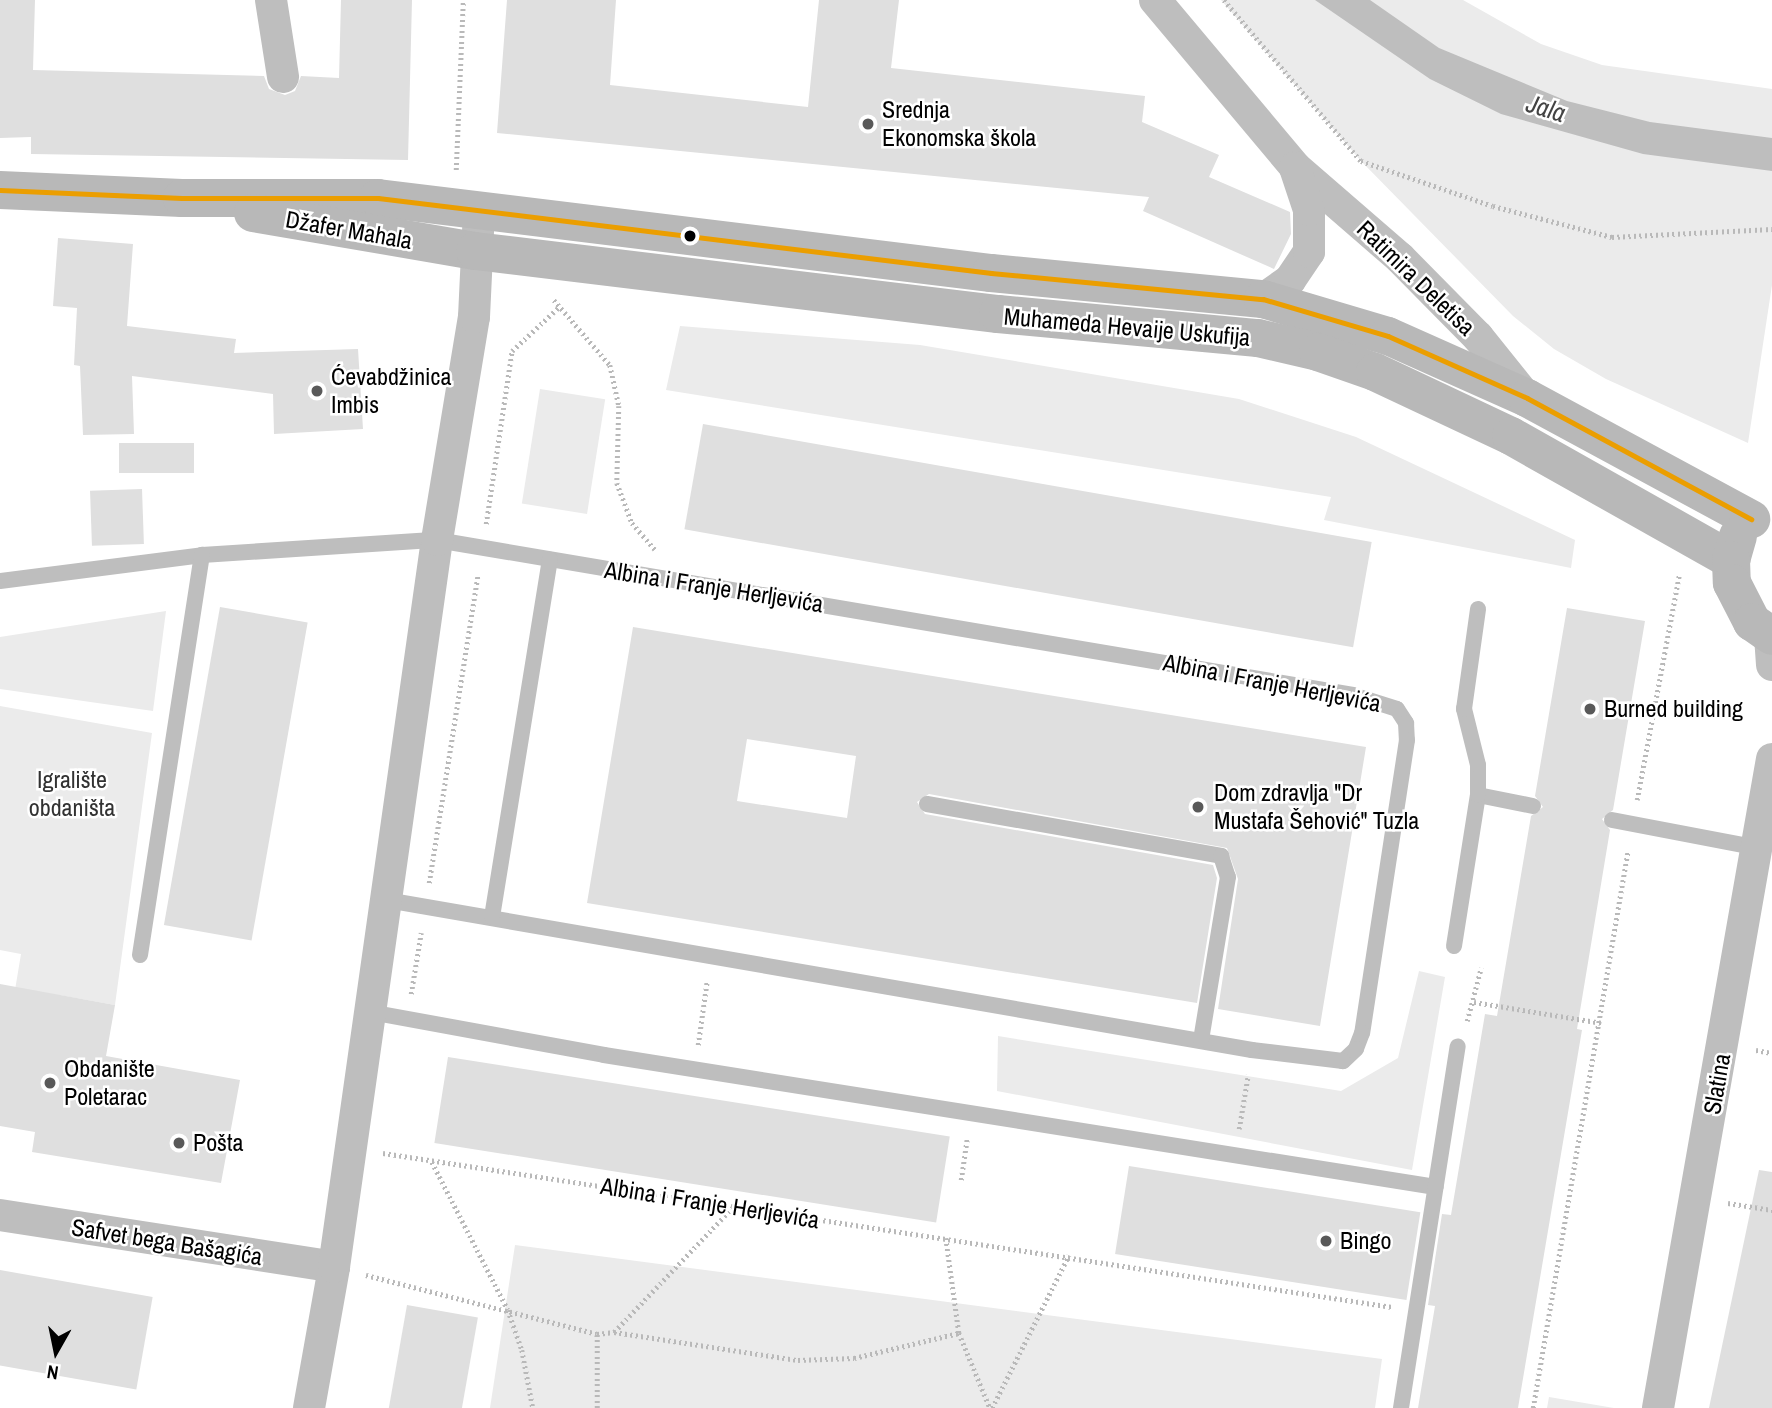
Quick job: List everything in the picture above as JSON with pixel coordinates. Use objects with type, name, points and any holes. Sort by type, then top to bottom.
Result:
[{"type":"main road","name":"Džafer Mahala","points":[[0,190],[182,198],[364,198],[479,209]]},
{"type":"main road","name":"Džafer Mahala","points":[[182,198],[352,233],[475,251]]},
{"type":"main road","name":"Muhameda Hevaije Uskufija","points":[[479,209],[991,273],[1263,299],[1388,336],[1527,398],[1761,511]]},
{"type":"main road","name":"Muhameda Hevaije Uskufija","points":[[475,251],[998,314],[1258,338],[1318,352],[1375,372],[1511,436],[1731,560]]},
{"type":"main road","points":[[1761,511],[1737,538],[1731,560],[1732,583],[1739,604],[1771,646]]},
{"type":"street","points":[[271,0],[283,77]]},
{"type":"street","name":"Ratimira Deletisa","points":[[1155,0],[1295,167],[1410,268],[1478,337],[1527,398]]},
{"type":"street","name":"Ratimira Deletisa","points":[[1263,299],[1290,280],[1309,252],[1309,210],[1295,167]]},
{"type":"street","points":[[309,1408],[334,1267],[437,540],[474,317],[479,209]]},
{"type":"street","name":"Slatina","points":[[1658,1408],[1759,848],[1772,759]]},
{"type":"street","name":"Safvet bega Bašagića","points":[[0,1215],[334,1267]]},
{"type":"lane","name":"Albina i Franje Herljevića","points":[[0,581],[202,555],[437,540],[1299,685],[1381,701],[1397,709],[1406,723],[1408,740],[1356,1049],[1343,1061],[1322,1061],[1252,1050],[386,900]]},
{"type":"lane","points":[[140,955],[202,555]]},
{"type":"lane","points":[[492,917],[550,560]]},
{"type":"lane","points":[[1454,946],[1478,795],[1478,765],[1464,709],[1478,608]]},
{"type":"lane","points":[[1478,795],[1533,806]]},
{"type":"lane","points":[[927,804],[1221,856],[1228,877],[1201,1040]]},
{"type":"lane","points":[[1612,820],[1759,848]]},
{"type":"lane","points":[[370,1012],[694,1070],[1234,1157],[1436,1186]]},
{"type":"lane","points":[[1401,1408],[1458,1046]]},
{"type":"path","points":[[456,171],[463,0]]},
{"type":"path","points":[[1224,0],[1361,161],[1493,206],[1612,237],[1772,229]]},
{"type":"path","points":[[554,300],[558,308],[610,365],[619,406],[617,483],[632,523],[656,550]]},
{"type":"path","points":[[407,1018],[512,351],[558,308]]},
{"type":"path","points":[[1532,1408],[1601,1023],[1632,824],[1679,572]]},
{"type":"path","points":[[694,1070],[711,955]]},
{"type":"path","points":[[1481,968],[1474,1002],[1601,1023]]},
{"type":"path","points":[[1748,1049],[1772,1053]]},
{"type":"path","points":[[1234,1157],[1252,1050]]},
{"type":"path","points":[[961,1180],[968,1132]]},
{"type":"path","points":[[383,1167],[388,1140]]},
{"type":"path","name":"Albina i Franje Herljevića","points":[[351,1148],[1069,1255],[1415,1311]]},
{"type":"path","points":[[432,1161],[508,1310],[522,1350],[533,1408]]},
{"type":"path","points":[[1726,1203],[1772,1210]]},
{"type":"path","points":[[614,1332],[733,1207]]},
{"type":"path","points":[[946,1238],[959,1334],[991,1408]]},
{"type":"path","points":[[991,1408],[1069,1255]]},
{"type":"path","points":[[366,1275],[368,1261]]},
{"type":"path","points":[[334,1267],[597,1334],[614,1332],[798,1360],[854,1357],[959,1334]]},
{"type":"path","points":[[597,1334],[597,1408]]},
{"type":"green space","points":[[1221,0],[1463,0],[1541,44],[1602,65],[1772,89],[1772,285],[1748,443],[1606,379],[1554,349],[1513,316],[1361,161]]},
{"type":"green space","points":[[680,326],[920,345],[1239,399],[1356,437],[1575,540],[1571,568],[1324,520],[1331,497],[666,390]]},
{"type":"green space","points":[[540,389],[605,399],[587,514],[522,504]]},
{"type":"green space","points":[[166,611],[153,711],[0,689],[0,637]]},
{"type":"green space","name":"Igralište obdaništa","points":[[0,706],[152,733],[115,1005],[59,995],[8,1032],[21,954],[0,950]]},
{"type":"green space","points":[[1419,971],[1445,977],[1412,1170],[997,1091],[998,1036],[1341,1091],[1398,1058]]},
{"type":"green space","points":[[515,1245],[1382,1359],[1375,1408],[490,1408]]},
{"type":"green space","points":[[1549,1397],[1614,1408],[1547,1408]]},
{"type":"water","name":"Jala","points":[[1315,0],[1370,0],[1439,48],[1567,101],[1650,122],[1772,138],[1772,171],[1643,154],[1501,114],[1430,79]]},
{"type":"building","points":[[0,0],[35,0],[33,70],[264,76],[269,89],[285,95],[295,91],[301,76],[339,78],[341,0],[412,0],[408,160],[31,154],[31,137],[0,138]]},
{"type":"building","points":[[507,0],[616,0],[610,85],[808,107],[819,0],[899,0],[891,68],[1145,96],[1142,122],[1219,155],[1209,177],[1290,212],[1291,234],[1274,269],[1143,211],[1149,197],[497,133]]},
{"type":"building","points":[[58,238],[133,244],[127,326],[236,339],[234,353],[358,349],[363,429],[274,434],[273,394],[132,376],[134,434],[83,435],[80,366],[74,365],[77,308],[53,306]]},
{"type":"building","points":[[703,424],[1372,542],[1353,647],[684,529]]},
{"type":"building","points":[[119,443],[194,443],[194,473],[119,473]]},
{"type":"building","points":[[142,489],[144,544],[92,546],[90,491]]},
{"type":"building","points":[[220,607],[308,622],[252,941],[164,925]]},
{"type":"building","points":[[1567,608],[1645,621],[1613,810],[1602,819],[1610,830],[1577,1029],[1582,1030],[1518,1408],[1418,1408],[1435,1306],[1428,1305],[1442,1214],[1451,1215],[1485,1014],[1497,1016],[1531,816],[1543,807],[1535,796]]},
{"type":"building","name":"Dom zdravlja \"Dr Mustafa Šehović\" Tuzla","points":[[633,627],[1366,747],[1320,1026],[1218,1009],[1238,879],[1227,848],[929,794],[917,802],[925,814],[1213,865],[1217,878],[1197,1003],[587,903]],"holes":[[[747,739],[856,756],[847,818],[737,801]]]},
{"type":"building","points":[[0,984],[115,1005],[106,1056],[240,1080],[221,1183],[32,1152],[35,1132],[0,1126]]},
{"type":"building","points":[[448,1057],[950,1136],[936,1222],[434,1143]]},
{"type":"building","points":[[1129,1166],[1420,1212],[1406,1300],[1115,1254]]},
{"type":"building","points":[[1759,1170],[1772,1172],[1772,1408],[1709,1408]]},
{"type":"building","points":[[0,1270],[153,1297],[136,1389],[0,1365]]},
{"type":"building","points":[[407,1305],[478,1318],[462,1408],[389,1408]]},
{"type":"transit line","points":[[0,190],[182,198],[378,198],[991,273],[1263,299],[1388,336],[1527,398],[1751,519]]},
{"type":"place","name":"Srednja Ekonomska škola","points":[[868,124]]},
{"type":"place","name":"Ćevabdžinica Imbis","points":[[317,391]]},
{"type":"place","name":"Burned building","points":[[1590,709]]},
{"type":"place","name":"Dom zdravlja \"Dr Mustafa Šehović\" Tuzla","points":[[1198,807]]},
{"type":"place","name":"Obdanište Poletarac","points":[[50,1083]]},
{"type":"place","name":"Pošta","points":[[179,1143]]},
{"type":"place","name":"Bingo","points":[[1326,1241]]}]
